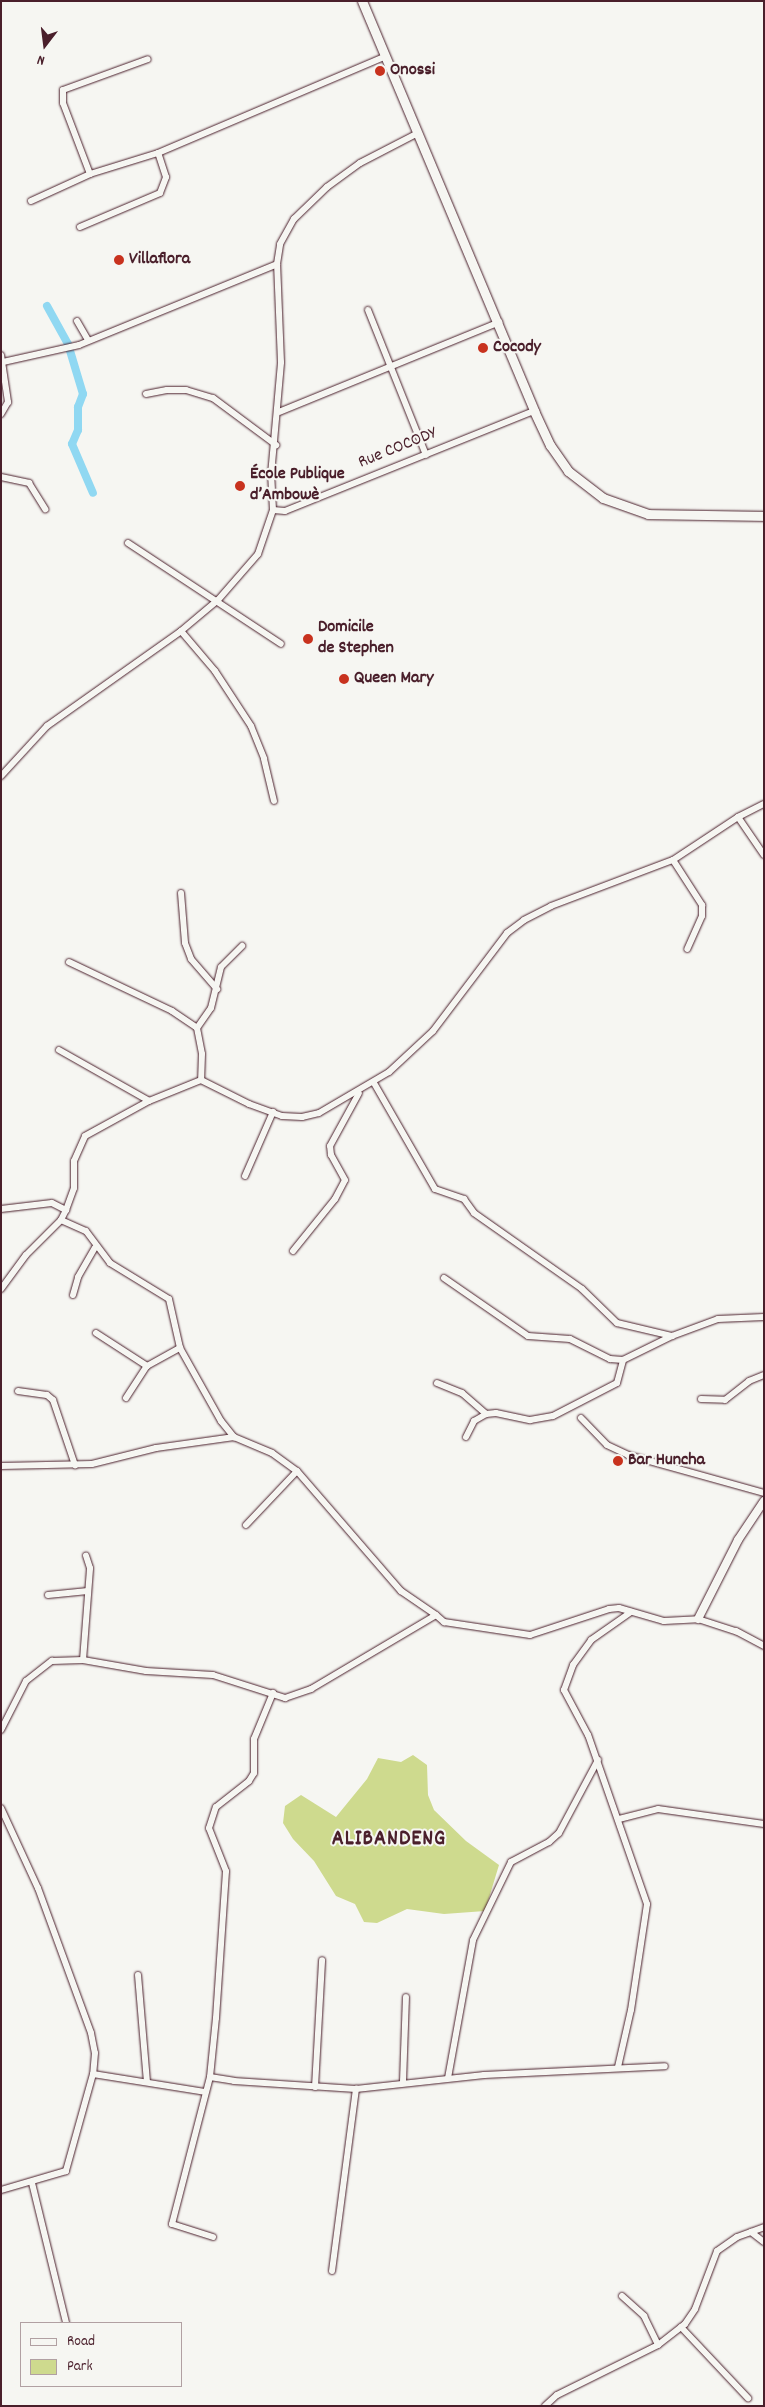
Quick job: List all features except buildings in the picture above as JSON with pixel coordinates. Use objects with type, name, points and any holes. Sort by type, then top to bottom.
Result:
[{"type":"main road","points":[[362,1],[499,322],[534,411],[550,445],[568,471],[603,498],[625,508],[664,516],[764,516]]},
{"type":"street","points":[[31,201],[90,174],[158,153],[386,56]]},
{"type":"street","points":[[90,174],[63,103],[63,90],[148,58]]},
{"type":"street","points":[[1,776],[24,748],[64,712],[181,631],[218,600],[258,554],[273,510],[272,475],[279,412],[281,324],[277,264],[286,233],[316,197],[360,163],[418,134]]},
{"type":"street","points":[[80,227],[160,193],[166,177],[158,153]]},
{"type":"street","points":[[1,414],[8,402],[2,358],[88,340],[277,264]]},
{"type":"street","points":[[368,310],[426,454]]},
{"type":"street","points":[[77,321],[88,340]]},
{"type":"street","points":[[279,412],[499,322]]},
{"type":"street","points":[[146,394],[167,390],[186,390],[213,398],[276,444]]},
{"type":"street","name":"Rue COCODY","points":[[273,510],[285,511],[534,411]]},
{"type":"street","points":[[1,477],[30,483],[45,509]]},
{"type":"street","points":[[128,543],[218,600],[281,644]]},
{"type":"street","points":[[181,631],[211,666],[251,726],[264,759],[274,801]]},
{"type":"street","points":[[1,1289],[26,1255],[61,1220],[74,1188],[74,1161],[85,1136],[150,1101],[201,1080],[273,1112],[302,1117],[319,1113],[374,1083],[433,1031],[516,926],[551,906],[672,860],[738,817],[764,804]]},
{"type":"street","points":[[738,817],[764,855]]},
{"type":"street","points":[[672,860],[702,904],[702,916],[687,949]]},
{"type":"street","points":[[181,893],[188,951],[198,969],[217,989]]},
{"type":"street","points":[[197,1028],[206,1018],[217,989],[222,967],[242,946]]},
{"type":"street","points":[[69,962],[172,1011],[197,1028],[202,1054],[201,1080]]},
{"type":"street","points":[[59,1050],[150,1101]]},
{"type":"street","points":[[374,1083],[435,1190],[464,1199],[474,1213],[582,1289],[617,1322],[672,1336]]},
{"type":"street","points":[[293,1251],[335,1199],[345,1180],[331,1155],[330,1146],[360,1092]]},
{"type":"street","points":[[245,1176],[273,1112]]},
{"type":"street","points":[[1,1208],[45,1203],[66,1210]]},
{"type":"street","points":[[61,1220],[86,1231],[95,1247],[110,1263],[169,1299],[180,1348],[221,1422],[234,1437],[272,1453],[297,1471],[401,1591],[444,1622],[530,1635],[608,1609],[620,1608],[664,1621],[698,1619],[736,1630],[764,1646]]},
{"type":"street","points":[[73,1295],[78,1277],[95,1247]]},
{"type":"street","points":[[444,1278],[528,1336],[570,1339],[610,1359],[623,1360],[672,1336],[718,1320],[764,1317]]},
{"type":"street","points":[[96,1333],[147,1366]]},
{"type":"street","points":[[126,1398],[147,1366],[180,1348]]},
{"type":"street","points":[[466,1438],[474,1421],[486,1414],[496,1413],[530,1420],[553,1416],[617,1383],[623,1360]]},
{"type":"street","points":[[701,1399],[725,1400],[749,1381],[764,1375]]},
{"type":"street","points":[[437,1383],[462,1393],[486,1414]]},
{"type":"street","points":[[18,1391],[47,1395],[52,1400],[75,1465]]},
{"type":"street","points":[[582,1418],[607,1445],[628,1455],[764,1493]]},
{"type":"street","points":[[1,1466],[75,1465],[107,1462],[156,1448],[234,1437]]},
{"type":"street","points":[[246,1524],[297,1471]]},
{"type":"street","points":[[698,1619],[738,1540],[764,1501]]},
{"type":"street","points":[[83,1660],[90,1568],[86,1556]]},
{"type":"street","points":[[48,1595],[88,1592]]},
{"type":"street","points":[[618,2067],[647,1913],[645,1895],[598,1760],[564,1690],[573,1665],[591,1640],[631,1612]]},
{"type":"street","points":[[1,1730],[19,1690],[34,1673],[52,1662],[83,1660],[146,1671],[213,1675],[285,1698],[297,1695],[436,1616]]},
{"type":"street","points":[[213,2237],[172,2224],[210,2077],[226,1871],[209,1828],[210,1817],[216,1806],[250,1781],[254,1773],[254,1739],[273,1693]]},
{"type":"street","points":[[448,2078],[473,1940],[488,1912],[501,1880],[511,1862],[549,1842],[559,1833],[598,1760]]},
{"type":"street","points":[[1,1808],[25,1854],[91,2033],[95,2053],[93,2074],[69,2167],[63,2174],[1,2190]]},
{"type":"street","points":[[619,1819],[658,1809],[764,1824]]},
{"type":"street","points":[[315,2087],[322,1960]]},
{"type":"street","points":[[138,1975],[147,2082]]},
{"type":"street","points":[[403,2082],[406,1997]]},
{"type":"street","points":[[210,2077],[356,2089],[448,2078],[618,2067],[665,2066]]},
{"type":"street","points":[[93,2074],[205,2092]]},
{"type":"street","points":[[332,2271],[356,2089]]},
{"type":"street","points":[[32,2183],[66,2322]]},
{"type":"street","points":[[545,2406],[557,2395],[658,2345],[681,2327],[695,2310],[717,2251],[724,2244],[764,2227]]},
{"type":"street","points":[[751,2232],[764,2242]]},
{"type":"street","points":[[622,2296],[644,2316],[658,2345]]},
{"type":"street","points":[[681,2327],[748,2398]]},
{"type":"green space","points":[[413,1755],[427,1765],[428,1795],[434,1810],[466,1841],[499,1865],[485,1911],[444,1914],[407,1909],[377,1923],[364,1922],[355,1904],[336,1896],[314,1861],[293,1839],[283,1823],[285,1806],[301,1795],[336,1817],[367,1779],[378,1758],[401,1762]]},
{"type":"waterway","points":[[47,306],[68,344],[83,394],[78,407],[78,430],[72,444],[93,493]]},
{"type":"place","name":"Onossi","points":[[380,71]]},
{"type":"place","name":"Villaflora","points":[[119,260]]},
{"type":"place","name":"Cocody","points":[[483,348]]},
{"type":"place","name":"École Publique d’Ambowè","points":[[240,486]]},
{"type":"place","name":"Domicile de Stephen","points":[[308,639]]},
{"type":"place","name":"Queen Mary","points":[[344,679]]},
{"type":"place","name":"Bar Huncha","points":[[618,1461]]},
{"type":"district","name":"ALIBANDENG","points":[[389,1840]]}]
